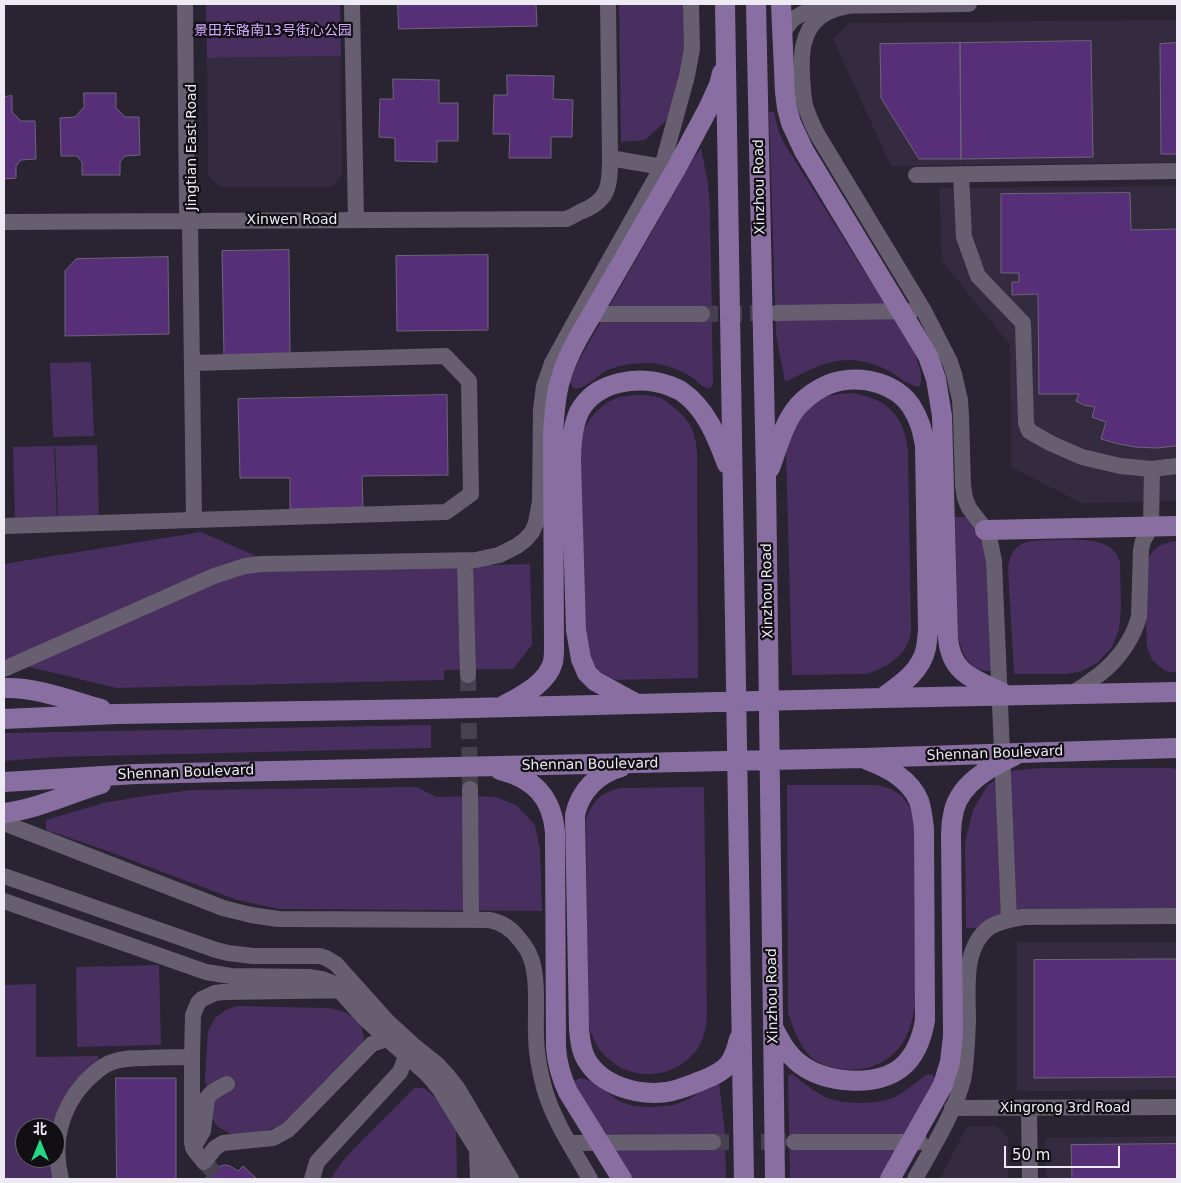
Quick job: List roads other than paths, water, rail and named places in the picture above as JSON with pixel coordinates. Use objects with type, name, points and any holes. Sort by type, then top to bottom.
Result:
[{"type":"main road","points":[[725,4],[744,1179]]},
{"type":"main road","name":"Xinzhou Road","points":[[756,4],[766,477],[776,1179]]},
{"type":"main road","points":[[781,4],[785,92],[791,123],[813,165],[928,356],[939,390],[942,416],[948,646],[956,665],[963,673],[1008,695]]},
{"type":"main road","points":[[500,707],[524,694],[535,685],[548,673],[553,662],[553,435],[555,406],[566,363],[669,167],[709,107],[726,59]]},
{"type":"main road","points":[[766,477],[792,413],[813,393],[827,385],[839,381],[861,379],[880,383],[897,392],[910,405],[920,423],[925,445],[928,632],[926,650],[919,666],[904,682],[882,698]]},
{"type":"main road","points":[[639,705],[594,681],[587,673],[581,659],[576,630],[571,461],[574,425],[580,411],[590,397],[606,387],[622,382],[642,380],[662,383],[680,390],[696,404],[716,434],[732,478]]},
{"type":"main road","points":[[985,530],[1177,526]]},
{"type":"main road","points":[[4,688],[41,692],[117,714]]},
{"type":"main road","points":[[4,719],[117,714],[639,705],[1177,692]]},
{"type":"main road","name":"Shennan Boulevard","points":[[4,782],[136,774],[638,764],[1176,748]]},
{"type":"main road","points":[[890,1179],[943,1086],[950,1062],[953,1036],[951,834],[954,808],[967,787],[976,779],[998,763],[1018,754]]},
{"type":"main road","points":[[773,1026],[784,1047],[800,1064],[817,1074],[839,1080],[860,1081],[884,1077],[901,1068],[914,1053],[923,1036],[925,1020],[924,829],[920,803],[915,792],[903,780],[889,770],[863,758]]},
{"type":"main road","points":[[638,764],[611,770],[596,779],[589,786],[577,807],[575,823],[579,1029],[582,1050],[594,1069],[613,1084],[643,1092],[667,1092],[689,1086],[710,1077],[728,1065],[737,1049],[742,1028]]},
{"type":"main road","points":[[481,767],[509,772],[530,783],[542,794],[552,812],[555,832],[556,1047],[558,1064],[568,1092],[622,1179]]},
{"type":"main road","points":[[4,813],[30,808],[81,790],[136,774]]},
{"type":"street","name":"Jingtian East Road","points":[[185,4],[190,215]]},
{"type":"street","name":"Jingtian East Road","points":[[190,215],[191,4]]},
{"type":"street","points":[[352,4],[356,215]]},
{"type":"street","name":"Xinwen Road","points":[[4,212],[356,215],[559,210],[579,213],[586,211],[597,204],[605,193],[609,179],[608,4]]},
{"type":"street","points":[[4,669],[214,576],[244,566],[487,558],[508,551],[525,540],[532,532],[539,513],[540,420],[544,386],[552,363],[579,314],[669,167],[692,48],[691,4]]},
{"type":"street","points":[[782,33],[793,19],[809,10],[826,6],[969,4]]},
{"type":"street","points":[[850,6],[836,9],[820,17],[810,27],[806,35],[802,66],[805,105],[817,134],[924,311],[950,362],[954,374],[960,400],[965,498],[969,508],[989,537],[994,561],[1009,919]]},
{"type":"street","points":[[610,158],[669,167]]},
{"type":"street","points":[[916,174],[1177,171]]},
{"type":"street","points":[[961,174],[964,237],[978,276],[1023,323],[1026,423],[1029,431],[1050,443],[1082,457],[1120,466],[1152,469],[1177,466]]},
{"type":"street","name":"Xinwen Road","points":[[4,222],[190,215]]},
{"type":"street","points":[[190,215],[194,520]]},
{"type":"street","points":[[776,313],[924,311]]},
{"type":"street","points":[[579,314],[702,314]]},
{"type":"street","points":[[4,526],[446,512],[472,494],[469,382],[445,356],[192,363]]},
{"type":"street","points":[[1071,694],[1101,673],[1119,655],[1137,626],[1141,550],[1143,541],[1151,526],[1152,469]]},
{"type":"street","points":[[465,560],[468,676]]},
{"type":"street","points":[[470,789],[472,920]]},
{"type":"street","points":[[4,823],[223,908],[251,915],[278,919],[489,920],[502,924],[516,934],[531,956],[534,972],[536,1035],[540,1074],[560,1128],[590,1179]]},
{"type":"street","points":[[4,876],[216,950],[240,955],[315,956],[326,958],[341,968],[388,1022],[441,1091],[495,1179]]},
{"type":"street","points":[[4,901],[206,972],[231,976],[316,978],[330,982],[388,1040],[405,1046],[438,1065],[453,1082],[512,1179]]},
{"type":"street","points":[[915,1179],[952,1108],[963,1081],[968,1039],[969,964],[972,952],[983,934],[998,923],[1009,919],[1037,916],[1177,916]]},
{"type":"street","points":[[360,990],[223,992],[209,996],[198,1003],[193,1015],[193,1148],[204,1162],[215,1148],[223,1143],[265,1139],[280,1135],[288,1130],[372,1044],[388,1040]]},
{"type":"street","points":[[364,1018],[368,1035],[364,1052]]},
{"type":"street","points":[[312,1179],[317,1162],[400,1072],[404,1063],[405,1046]]},
{"type":"street","points":[[61,1179],[57,1151],[60,1126],[71,1101],[90,1077],[110,1062],[126,1059],[192,1057]]},
{"type":"street","points":[[400,1072],[418,1070],[428,1075]]},
{"type":"street","points":[[193,1148],[203,1131],[207,1098],[215,1090],[227,1084]]},
{"type":"street","name":"Xingrong 3rd Road","points":[[952,1108],[1177,1107]]},
{"type":"street","points":[[1029,1108],[1030,1179]]},
{"type":"street","points":[[794,1142],[935,1141]]},
{"type":"street","points":[[569,1143],[714,1142]]},
{"type":"street","points":[[478,1151],[478,1179]]},
{"type":"tunnel","points":[[702,314],[774,313]]},
{"type":"tunnel","points":[[468,675],[470,789]]},
{"type":"tunnel","points":[[713,1142],[786,1142]]},
{"type":"tunnel","points":[[204,1162],[221,1179]]},
{"type":"park label","name":"景田东路南13号街心公园","points":[[273,31]]}]
